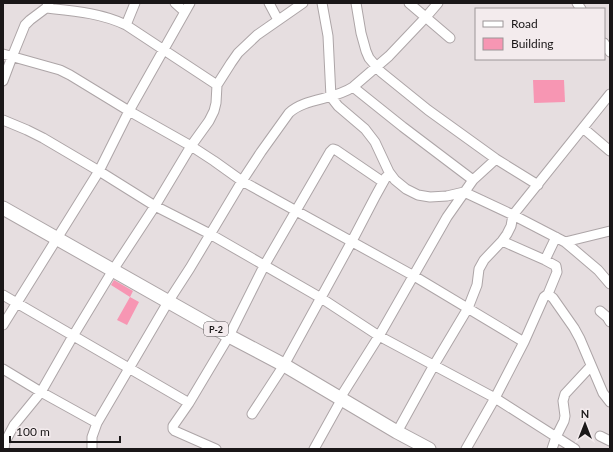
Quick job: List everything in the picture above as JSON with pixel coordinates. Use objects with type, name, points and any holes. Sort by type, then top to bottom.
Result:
[{"type":"highway","name":"P-2","points":[[3,208],[168,302],[284,365],[397,432],[429,449]]},
{"type":"street","points":[[126,25],[135,3]]},
{"type":"street","points":[[175,3],[185,12]]},
{"type":"street","points":[[3,325],[99,171],[129,111],[190,3]]},
{"type":"street","points":[[269,3],[278,20]]},
{"type":"street","points":[[4,444],[14,425],[41,392],[113,270],[156,206],[191,146],[214,111],[217,85],[238,53],[258,35],[303,3]]},
{"type":"street","points":[[322,3],[328,36],[331,97],[338,106],[364,129],[375,142],[389,172],[395,180],[406,189],[418,195],[430,197],[447,196],[464,192],[513,215],[566,242],[598,270],[610,284]]},
{"type":"street","points":[[356,3],[366,51],[369,58],[381,72],[428,110],[496,159],[538,184]]},
{"type":"street","points":[[409,3],[450,38]]},
{"type":"street","points":[[92,449],[92,436],[97,423],[129,368],[242,181],[289,112],[295,107],[331,97],[353,87],[389,56],[438,3]]},
{"type":"street","points":[[3,81],[7,55],[25,25],[48,6],[94,14],[116,20],[126,25],[217,85]]},
{"type":"street","points":[[7,55],[60,70],[70,75],[214,160],[242,181],[414,276],[524,342]]},
{"type":"street","points":[[353,87],[473,180]]},
{"type":"street","points":[[397,432],[468,308],[477,285],[477,277],[481,264],[507,234],[511,226],[513,215],[610,94]]},
{"type":"street","points":[[3,120],[43,138],[156,206],[210,234],[321,298],[379,336],[495,398],[575,449]]},
{"type":"street","points":[[582,128],[610,151]]},
{"type":"street","points":[[216,449],[175,431],[173,426],[189,403],[229,336],[264,266],[330,152],[333,149],[336,150],[383,182]]},
{"type":"street","points":[[314,449],[339,404],[340,398],[379,336],[447,218],[473,180],[496,159]]},
{"type":"street","points":[[252,414],[284,365],[352,241],[374,197],[389,172]]},
{"type":"street","points":[[566,242],[610,231]]},
{"type":"street","points":[[545,260],[556,237]]},
{"type":"street","points":[[466,449],[524,342],[544,297],[548,294],[557,272],[556,266],[502,241]]},
{"type":"street","points":[[3,294],[189,403]]},
{"type":"street","points":[[548,294],[553,298],[574,328],[603,393],[610,402]]},
{"type":"street","points":[[600,311],[610,322]]},
{"type":"street","points":[[552,449],[564,421],[565,416],[563,401],[565,394],[591,366]]},
{"type":"street","points":[[3,369],[97,423]]},
{"type":"street","points":[[600,436],[610,441]]},
{"type":"building","points":[[533,80],[564,80],[565,102],[534,103]]},
{"type":"building","points":[[114,280],[133,291],[130,297],[111,285]]},
{"type":"building","points":[[130,297],[139,302],[127,325],[117,320]]}]
